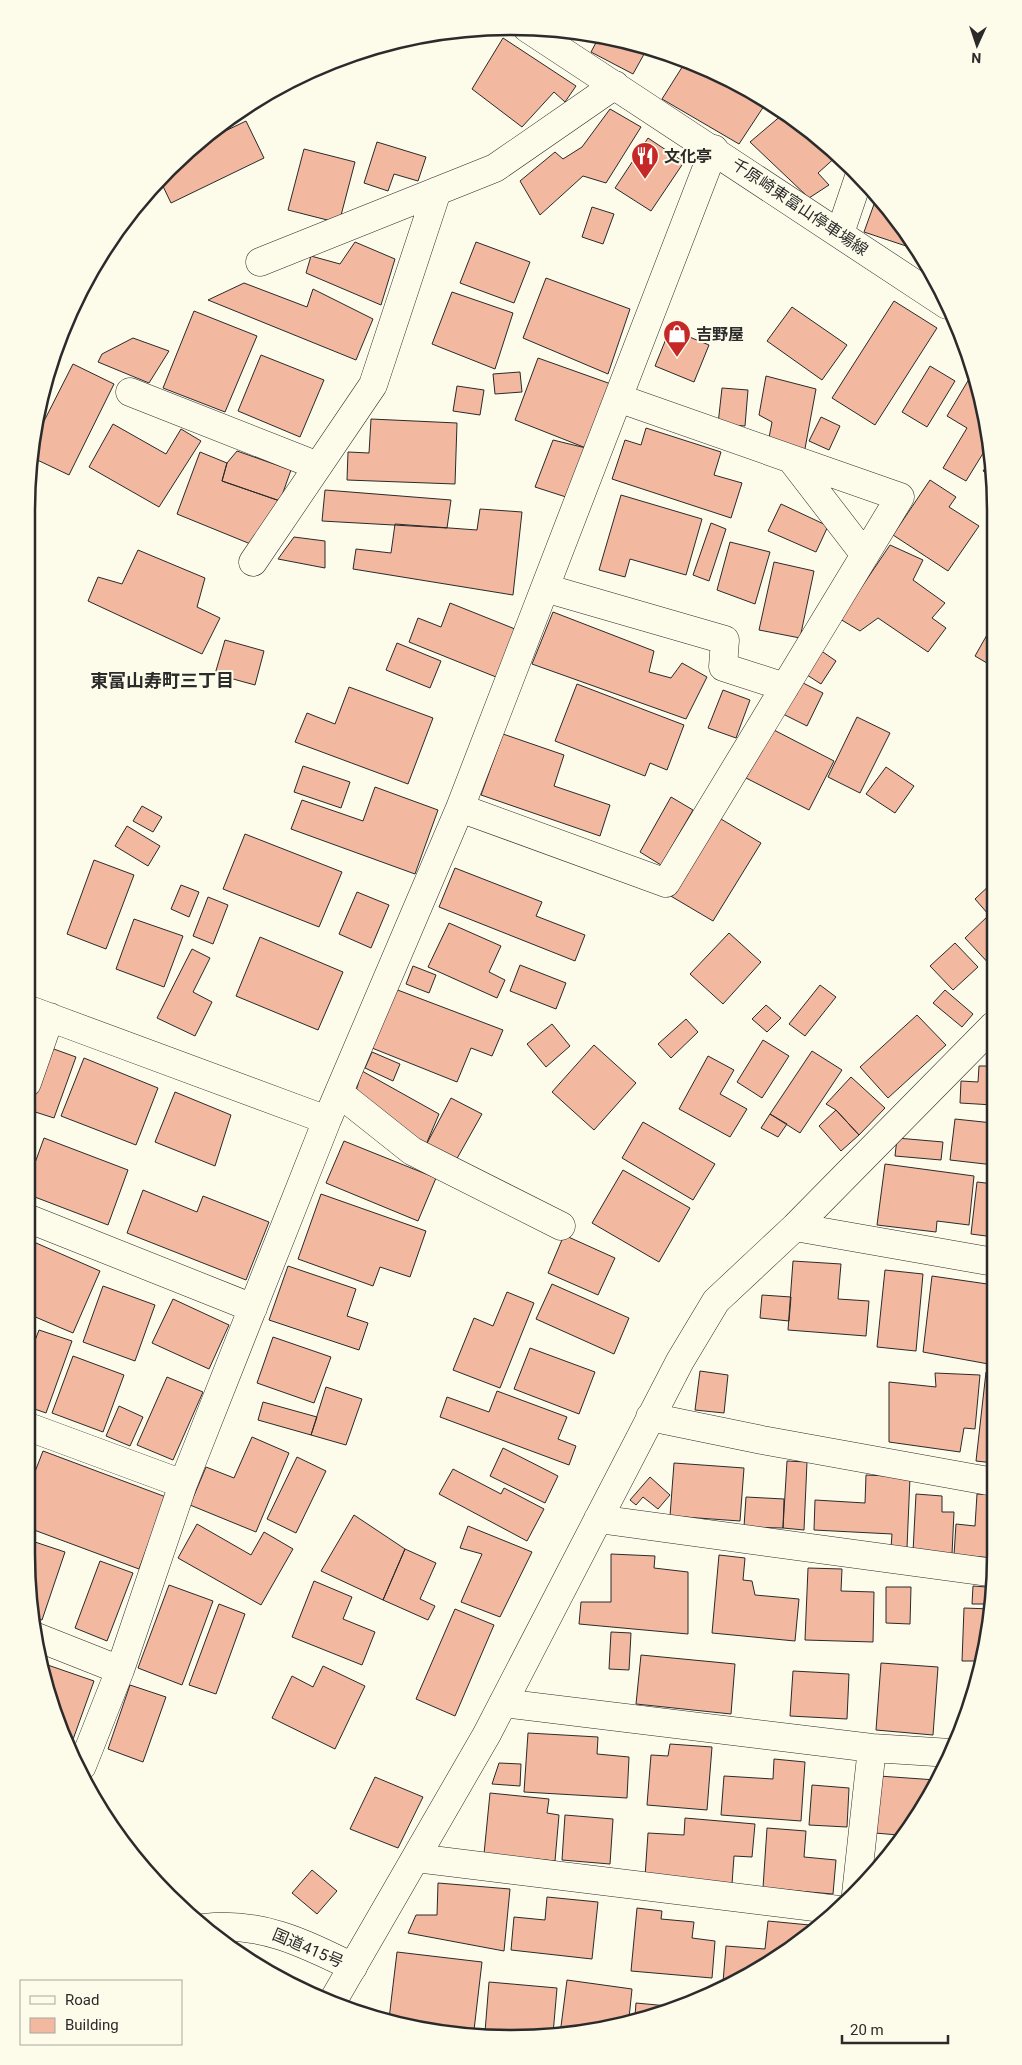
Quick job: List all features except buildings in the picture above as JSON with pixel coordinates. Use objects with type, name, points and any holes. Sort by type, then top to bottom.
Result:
[{"type":"main road","name":"千原崎東富山停車場線","points":[[539,36],[714,149],[937,298]]},
{"type":"main road","points":[[260,262],[495,168],[615,85]]},
{"type":"main road","points":[[83,1763],[120,1670],[182,1484],[327,1120],[460,808],[714,149]]},
{"type":"main road","points":[[840,233],[857,184]]},
{"type":"main road","points":[[253,562],[373,385],[437,191]]},
{"type":"main road","points":[[130,392],[318,466]]},
{"type":"main road","points":[[460,808],[666,883],[900,498],[618,398]]},
{"type":"main road","points":[[791,459],[865,555]]},
{"type":"main road","points":[[545,588],[725,640],[723,667],[785,687]]},
{"type":"main road","points":[[35,1036],[39,1013],[327,1120]]},
{"type":"main road","points":[[335,1996],[416,1858],[503,1703],[650,1418],[716,1301],[795,1227],[987,1035]]},
{"type":"main road","points":[[339,1093],[412,1151],[561,1226]]},
{"type":"main road","points":[[35,1221],[253,1308]]},
{"type":"main road","points":[[795,1227],[987,1261]]},
{"type":"main road","points":[[650,1418],[987,1481]]},
{"type":"main road","points":[[35,1429],[182,1484]]},
{"type":"main road","points":[[598,1519],[986,1572]]},
{"type":"main road","points":[[43,1639],[120,1670]]},
{"type":"main road","points":[[503,1703],[872,1748],[944,1752]]},
{"type":"main road","points":[[857,1881],[872,1748]]},
{"type":"main road","points":[[416,1858],[829,1909]]},
{"type":"main road","name":"国道415号","points":[[214,1926],[224,1925],[267,1930],[305,1943],[353,1967]]},
{"type":"place","name":"文化亭","points":[[645,180]]},
{"type":"place","name":"吉野屋","points":[[677,358]]},
{"type":"district","name":"東富山寿町三丁目","points":[[162,680]]}]
